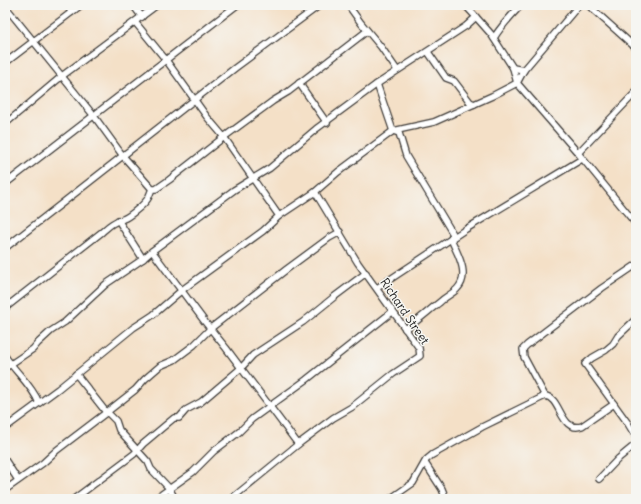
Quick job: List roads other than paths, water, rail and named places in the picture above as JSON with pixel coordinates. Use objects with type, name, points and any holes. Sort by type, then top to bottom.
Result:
[{"type":"street","points":[[66,5],[72,12]]},
{"type":"street","points":[[5,63],[81,5]]},
{"type":"street","points":[[133,5],[142,17]]},
{"type":"street","points":[[5,124],[62,76],[157,5]]},
{"type":"street","points":[[5,184],[237,5]]},
{"type":"street","points":[[5,248],[235,68],[320,5]]},
{"type":"street","points":[[348,5],[397,70]]},
{"type":"street","points":[[465,5],[494,38],[513,68],[517,83],[578,153],[636,224]]},
{"type":"street","points":[[494,38],[498,31],[521,5]]},
{"type":"street","points":[[5,428],[58,389],[133,328],[152,316],[182,290],[263,230],[279,216],[315,192],[338,172],[393,131],[434,122],[517,83],[524,70],[579,5]]},
{"type":"street","points":[[588,5],[636,48]]},
{"type":"street","points":[[5,6],[94,116],[123,156],[152,189]]},
{"type":"street","points":[[5,368],[33,349],[51,331],[65,322],[106,284],[143,259],[227,195],[270,168],[316,129],[327,123],[377,84],[397,70],[428,52],[466,26],[476,17]]},
{"type":"street","points":[[135,22],[166,60],[207,118],[224,137],[279,216]]},
{"type":"street","points":[[152,189],[156,189],[169,180],[179,171],[203,155],[224,137],[299,83],[367,31]]},
{"type":"street","points":[[428,52],[446,78],[454,81],[474,104]]},
{"type":"street","points":[[513,68],[524,70]]},
{"type":"street","points":[[299,83],[327,123]]},
{"type":"street","points":[[377,84],[393,131]]},
{"type":"street","points":[[578,153],[636,92]]},
{"type":"street","points":[[393,131],[399,133],[406,156],[453,234],[451,239],[463,270],[461,283],[458,288],[424,316],[405,329]]},
{"type":"street","points":[[377,288],[451,239],[582,159]]},
{"type":"street","points":[[5,308],[102,232],[110,224],[124,218],[147,200],[152,189]]},
{"type":"street","name":"Richard Street","points":[[298,444],[333,418],[352,407],[393,374],[420,356],[419,348],[392,312],[366,273],[315,192]]},
{"type":"street","points":[[118,220],[143,259]]},
{"type":"street","points":[[5,490],[43,463],[56,450],[134,390],[160,366],[174,360],[194,345],[211,328],[316,247],[340,232]]},
{"type":"street","points":[[152,251],[298,444],[231,499]]},
{"type":"street","points":[[614,404],[582,426],[577,428],[570,426],[551,398],[545,396],[524,357],[523,349],[602,288],[636,265]]},
{"type":"street","points":[[74,499],[138,451],[143,444],[174,418],[179,418],[186,410],[201,402],[241,368],[253,355],[303,322],[366,273]]},
{"type":"street","points":[[155,499],[193,472],[214,451],[269,406],[306,380],[392,312]]},
{"type":"street","points":[[636,319],[618,336],[613,344],[585,363],[585,366],[627,422],[636,437]]},
{"type":"street","points":[[5,356],[36,395],[39,403]]},
{"type":"street","points":[[76,374],[106,412],[116,421],[120,430],[148,462],[151,469],[170,488],[175,499]]},
{"type":"street","points":[[390,499],[413,483],[428,458],[453,443],[545,396]]},
{"type":"street","points":[[599,480],[619,458],[636,444]]},
{"type":"street","points":[[5,460],[18,480]]},
{"type":"street","points":[[425,463],[442,489],[446,499]]}]
